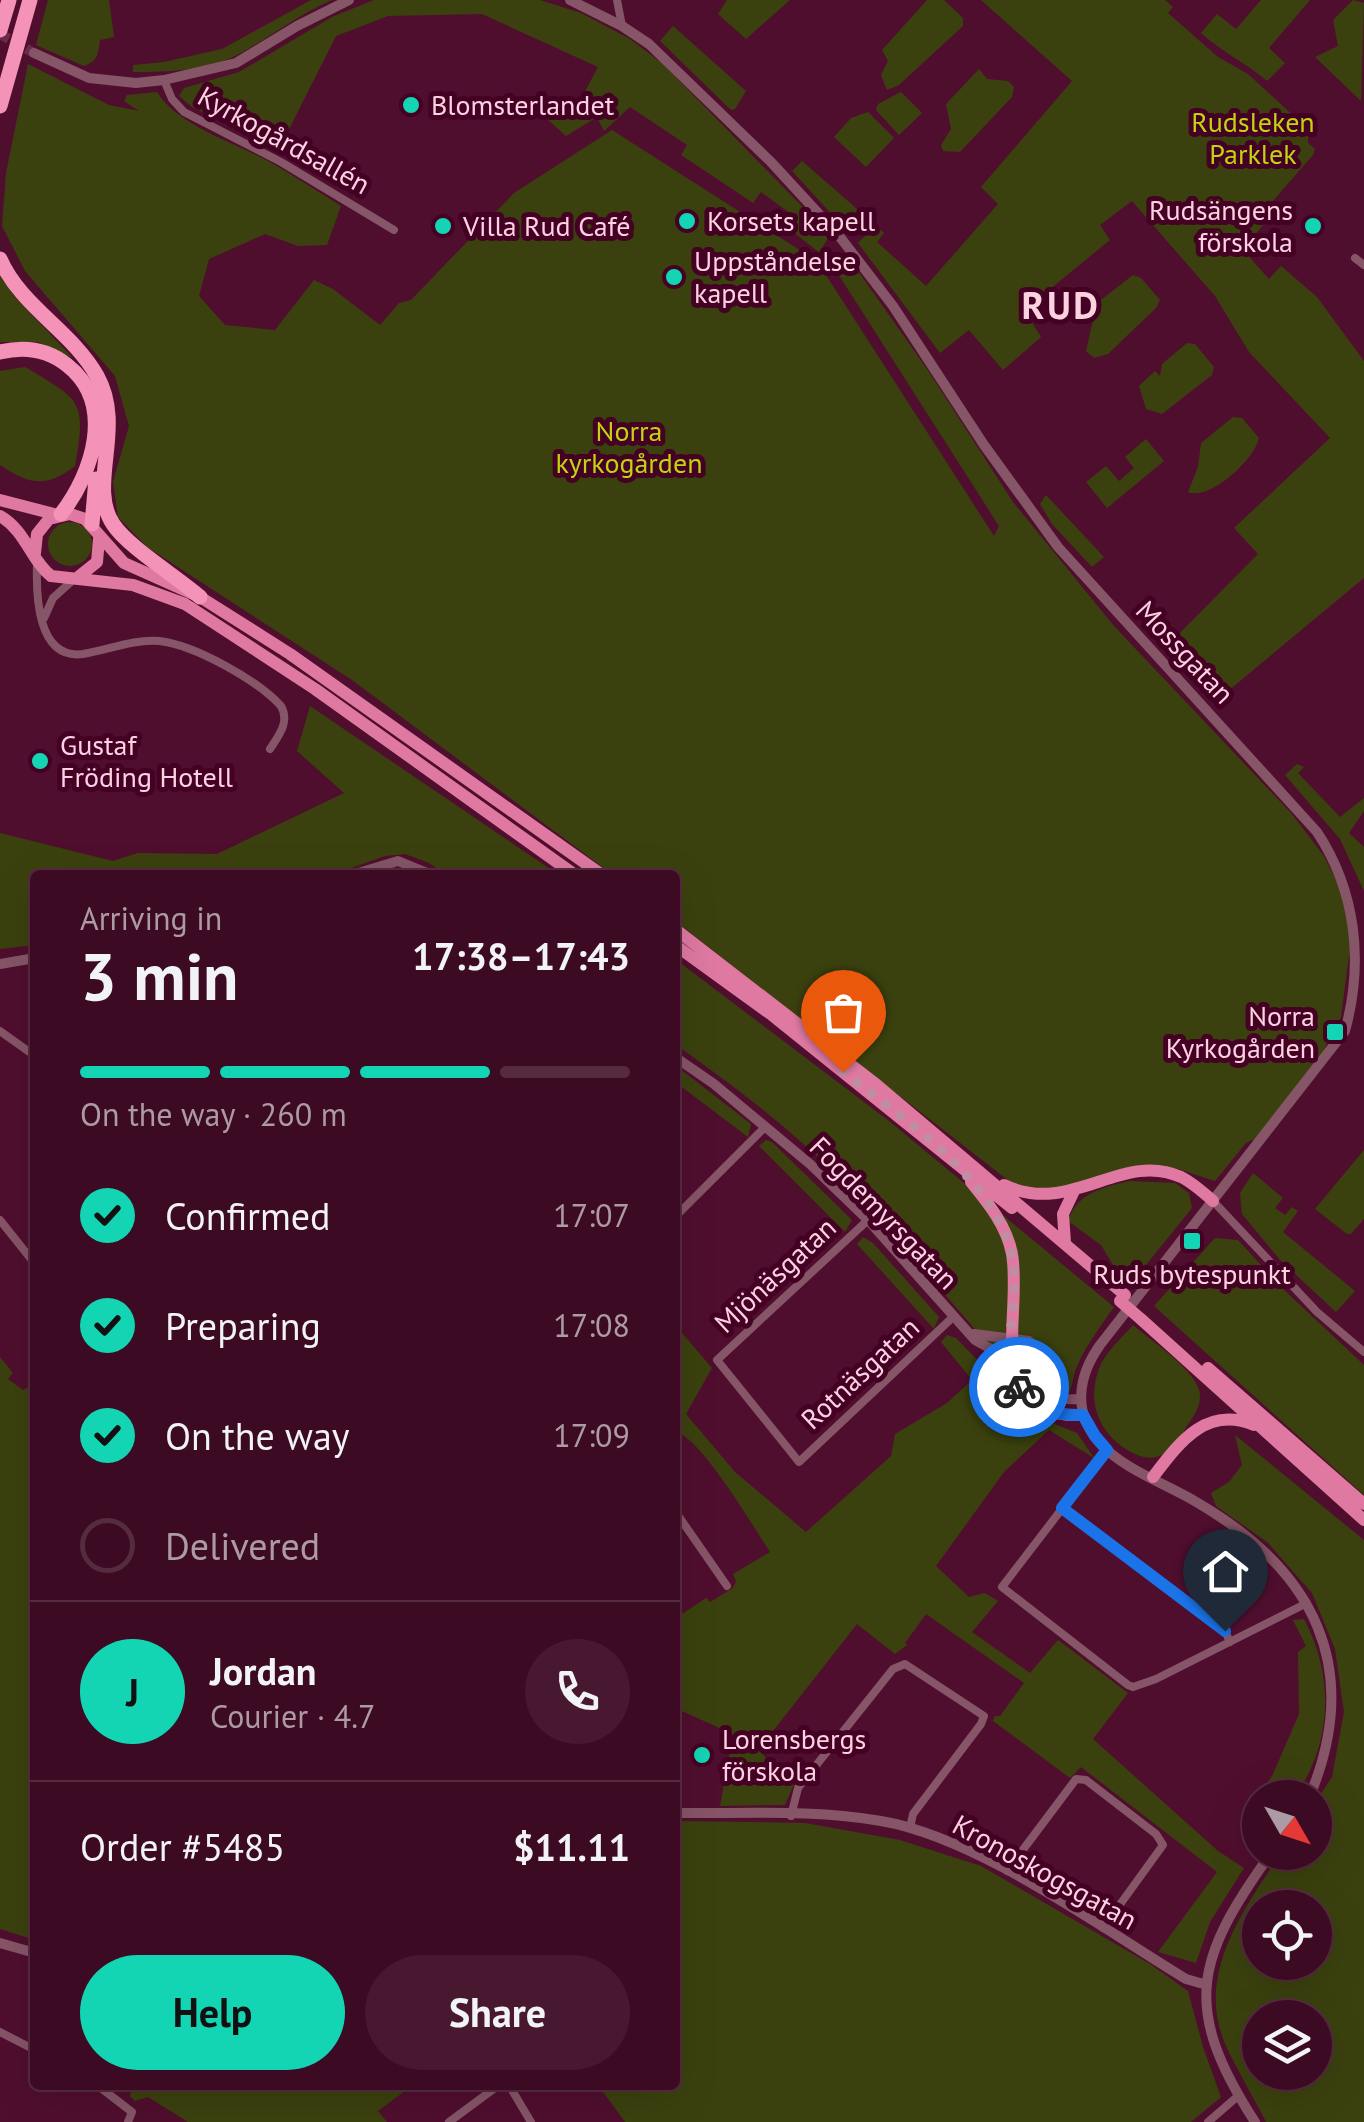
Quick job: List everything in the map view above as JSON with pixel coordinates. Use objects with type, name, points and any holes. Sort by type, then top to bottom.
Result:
[{"type":"highway","points":[[0,30],[9,0]]},
{"type":"highway","points":[[0,106],[30,0]]},
{"type":"highway","points":[[0,259],[28,300],[98,377],[108,402],[110,436],[104,495],[110,520],[123,536],[200,598]]},
{"type":"highway","points":[[0,352],[29,349],[47,353],[72,368],[92,400],[95,427],[89,466],[60,514]]},
{"type":"highway","points":[[95,530],[94,486],[108,446]]},
{"type":"main road","points":[[0,500],[78,515],[130,568],[200,598],[290,654],[595,870]]},
{"type":"main road","points":[[36,556],[34,543],[42,526],[60,514]]},
{"type":"main road","points":[[0,516],[16,528],[51,576],[133,585],[164,594],[198,612],[315,689],[568,870]]},
{"type":"main road","points":[[75,579],[97,562],[95,530]]},
{"type":"main road","points":[[680,933],[990,1178],[1122,1298]]},
{"type":"main road","points":[[680,949],[772,1015],[1122,1298],[1364,1504]]},
{"type":"main road","points":[[952,1160],[996,1216],[1010,1246],[1014,1286],[1012,1361],[1016,1382],[1034,1404],[1055,1414],[1083,1415]]},
{"type":"main road","points":[[990,1178],[1022,1192],[1041,1195],[1074,1192],[1108,1178],[1160,1172],[1184,1179],[1213,1200]]},
{"type":"main road","points":[[1065,1243],[1062,1214],[1074,1192]]},
{"type":"main road","points":[[1144,1317],[1364,1520]]},
{"type":"main road","points":[[1154,1478],[1196,1428],[1210,1421],[1230,1418],[1261,1428]]},
{"type":"street","points":[[34,52],[89,78],[164,80],[236,63],[349,0]]},
{"type":"street","name":"Mossgatan","points":[[570,0],[622,26],[669,62],[771,162],[840,237],[893,306],[984,445],[1058,547],[1296,806],[1336,860],[1353,901],[1359,972],[1345,1031],[1090,1359],[1082,1379],[1083,1415]]},
{"type":"street","points":[[617,0],[622,26]]},
{"type":"street","name":"Kyrkogårdsallén","points":[[164,80],[172,99],[184,112],[281,162],[394,230]]},
{"type":"street","points":[[1355,258],[1364,265]]},
{"type":"street","points":[[36,556],[43,623],[52,643],[69,654],[132,642],[163,642],[194,651],[275,700],[285,713],[283,729],[270,749]]},
{"type":"street","points":[[43,623],[54,598],[75,579]]},
{"type":"street","points":[[368,870],[398,861],[420,870]]},
{"type":"street","points":[[0,964],[30,959]]},
{"type":"street","points":[[0,1030],[30,1052]]},
{"type":"street","name":"Fogdemyrsgatan","points":[[680,1060],[810,1164],[868,1220],[964,1329],[982,1345],[1012,1361]]},
{"type":"street","points":[[680,1212],[765,1127]]},
{"type":"street","points":[[1213,1200],[1317,1312],[1364,1352]]},
{"type":"street","points":[[0,1220],[30,1258]]},
{"type":"street","name":"Mjönäsgatan","points":[[799,1462],[717,1360],[868,1220]]},
{"type":"street","name":"Rotnäsgatan","points":[[799,1462],[953,1317]]},
{"type":"street","name":"Fogdemyrsgatan","points":[[964,1329],[988,1338],[1012,1338]]},
{"type":"street","points":[[1012,1338],[1032,1344],[1043,1392],[1055,1400],[1080,1400]]},
{"type":"street","points":[[1083,1415],[1107,1450],[1240,1531],[1288,1575],[1308,1604],[1325,1641],[1334,1676],[1336,1708],[1330,1744],[1316,1780]]},
{"type":"street","points":[[1107,1450],[1002,1587],[1128,1685],[1156,1680],[1308,1604]]},
{"type":"street","points":[[1062,1508],[1225,1631],[1230,1642]]},
{"type":"street","points":[[680,1518],[726,1586]]},
{"type":"street","points":[[791,1816],[798,1788],[894,1668],[905,1664],[984,1716],[982,1724],[913,1814],[910,1828]]},
{"type":"street","points":[[1007,1870],[1078,1777],[1156,1834],[1163,1845],[1103,1928]]},
{"type":"street","name":"Kronoskogsgatan","points":[[680,1813],[822,1814],[910,1828],[940,1837],[1007,1870],[1186,1979],[1207,1985]]},
{"type":"street","points":[[1255,2122],[1223,2070],[1210,2035],[1207,1985],[1212,1952],[1227,1918],[1260,1870]]},
{"type":"street","points":[[0,1943],[30,1952]]},
{"type":"street","points":[[0,2032],[30,2047]]},
{"type":"street","points":[[103,2090],[132,2112],[128,2122]]},
{"type":"street","points":[[449,2122],[493,2090]]},
{"type":"street","points":[[512,2090],[531,2122]]},
{"type":"street","points":[[1208,2122],[1238,2096]]},
{"type":"green space","points":[[48,0],[109,0],[114,37],[100,40],[92,62],[84,66],[36,45]]},
{"type":"green space","points":[[311,0],[332,0],[223,61],[185,70],[133,72],[133,65],[222,49]]},
{"type":"green space","points":[[374,0],[540,0],[581,13],[630,39],[663,64],[830,235],[823,246],[827,251],[821,254],[787,227],[794,216],[761,192],[753,203],[681,155],[687,145],[630,107],[604,131],[597,117],[566,136],[545,117],[581,99],[598,67],[482,14],[388,16],[336,36],[279,149],[192,107],[179,96],[184,88],[239,72],[332,17]]},
{"type":"green space","points":[[727,0],[790,0],[746,39],[718,14]]},
{"type":"green space","points":[[927,0],[944,0],[963,18],[963,26],[899,85],[887,90],[881,75],[888,61],[882,50]]},
{"type":"green space","name":"Rudsleken Parklek","points":[[981,0],[1165,0],[1173,7],[1168,13],[1218,57],[1248,74],[1308,129],[1308,143],[1315,149],[1265,210],[1271,215],[1243,250],[1269,279],[1281,266],[1317,297],[1364,361],[1364,578],[1216,701],[1166,647],[1258,554],[1234,528],[1330,438],[1249,352],[1215,296],[1132,201],[1100,225],[1110,240],[1039,298],[1040,313],[1031,321],[1041,337],[1003,370],[969,330],[940,353],[858,243],[875,225],[884,233],[877,242],[926,286],[998,204],[981,187],[1072,81]]},
{"type":"green space","points":[[1261,0],[1310,0],[1269,48],[1285,63],[1267,81],[1201,33],[1217,14],[1236,29]]},
{"type":"green space","points":[[1353,0],[1364,3],[1361,101],[1315,57],[1338,46],[1333,20]]},
{"type":"green space","points":[[673,26],[746,91],[735,109],[731,110],[660,41]]},
{"type":"green space","name":"Norra kyrkogården","points":[[28,64],[109,105],[139,111],[124,101],[127,95],[157,92],[192,124],[268,161],[341,206],[327,245],[298,246],[265,234],[209,259],[199,296],[225,325],[275,330],[314,280],[333,289],[380,325],[399,303],[411,300],[514,193],[612,130],[809,256],[822,269],[994,536],[999,526],[833,266],[851,261],[1013,502],[1114,626],[1291,813],[1324,856],[1340,888],[1351,940],[1341,1017],[1318,1061],[1257,1138],[1246,1143],[1215,1181],[1178,1169],[1129,1167],[1031,1198],[680,925],[680,870],[606,870],[352,680],[147,547],[118,517],[113,482],[129,426],[115,376],[25,271],[2,226],[6,173]]},
{"type":"green space","points":[[979,69],[987,79],[1008,81],[1014,87],[1012,97],[960,152],[943,151],[941,145],[951,129],[946,104]]},
{"type":"green space","points":[[901,92],[922,113],[899,135],[876,110],[878,104]]},
{"type":"green space","points":[[868,112],[894,138],[866,167],[834,137],[851,118]]},
{"type":"green space","points":[[802,161],[864,215],[858,228],[849,233],[792,171]]},
{"type":"green space","points":[[1133,275],[1141,278],[1160,300],[1108,354],[1094,358],[1086,351],[1097,303]]},
{"type":"green space","points":[[0,276],[73,358],[38,342],[0,342]]},
{"type":"green space","points":[[1187,343],[1195,344],[1214,367],[1212,375],[1162,414],[1146,409],[1139,386],[1155,371],[1160,376],[1162,364]]},
{"type":"green space","points":[[25,367],[68,395],[79,414],[75,466],[46,481],[20,477],[0,465],[0,371]]},
{"type":"green space","points":[[1233,417],[1242,418],[1259,438],[1256,447],[1241,467],[1219,484],[1197,493],[1188,492],[1198,467],[1201,443]]},
{"type":"green space","points":[[1146,439],[1164,461],[1107,508],[1086,482],[1106,466],[1119,481],[1134,468],[1125,457]]},
{"type":"green space","points":[[1046,495],[1104,557],[1092,567],[1052,524],[1040,504]]},
{"type":"green space","points":[[70,522],[85,529],[92,544],[85,559],[70,566],[55,559],[48,544],[55,529]]},
{"type":"green space","points":[[310,706],[552,870],[439,870],[405,854],[385,856],[346,870],[30,870],[30,946],[0,949],[0,833],[113,861],[138,853],[217,854],[344,793],[297,751]]},
{"type":"green space","points":[[1297,764],[1304,767],[1298,773],[1340,817],[1364,798],[1364,811],[1349,833],[1364,847],[1364,891],[1340,839],[1285,775]]},
{"type":"green space","points":[[680,963],[889,1121],[1114,1307],[1082,1357],[1064,1401],[1044,1402],[1026,1387],[861,1200],[758,1106],[680,1048]]},
{"type":"green space","points":[[680,1069],[751,1124],[748,1137],[680,1086]]},
{"type":"green space","points":[[766,1140],[852,1220],[845,1232],[759,1146]]},
{"type":"green space","points":[[1364,1150],[1364,1219],[1347,1234],[1315,1209]]},
{"type":"green space","points":[[1253,1173],[1283,1198],[1275,1208],[1285,1215],[1292,1207],[1298,1211],[1283,1232],[1355,1291],[1336,1312],[1281,1261],[1242,1214],[1240,1193]]},
{"type":"green space","points":[[1130,1181],[1175,1183],[1189,1193],[1192,1208],[1133,1281],[1125,1285],[1101,1245],[1068,1221],[1084,1198]]},
{"type":"green space","points":[[863,1237],[873,1243],[939,1317],[934,1329],[857,1244]]},
{"type":"green space","points":[[1215,1238],[1238,1240],[1282,1288],[1364,1365],[1364,1495],[1154,1306]]},
{"type":"green space","points":[[1133,1325],[1189,1373],[1200,1395],[1197,1409],[1179,1438],[1166,1452],[1153,1458],[1135,1454],[1110,1435],[1099,1418],[1094,1397],[1099,1368]]},
{"type":"green space","points":[[680,1331],[712,1368],[686,1414],[735,1472],[806,1532],[891,1456],[895,1434],[947,1403],[972,1380],[941,1342],[947,1335],[956,1338],[1030,1414],[1077,1433],[1094,1458],[1049,1430],[1004,1472],[936,1566],[969,1597],[985,1593],[998,1601],[972,1632],[1030,1673],[1058,1640],[1128,1693],[1093,1739],[1218,1851],[1242,1867],[1210,1922],[1196,1963],[1158,1952],[1217,1872],[1081,1767],[1070,1778],[993,1721],[1024,1683],[926,1614],[907,1645],[895,1654],[857,1624],[758,1750],[794,1784],[785,1805],[720,1806],[733,1734],[680,1710],[680,1615],[706,1598],[710,1602],[733,1588],[733,1574],[770,1552],[699,1449],[680,1434]]},
{"type":"green space","points":[[0,1357],[13,1373],[8,1379],[23,1390],[30,1386],[30,1938],[0,1929]]},
{"type":"green space","points":[[1235,1435],[1364,1540],[1364,2122],[1266,2122],[1249,2090],[1332,2090],[1332,2000],[1242,2000],[1242,2076],[1218,2020],[1220,1968],[1242,1915],[1242,1980],[1332,1980],[1332,1890],[1257,1890],[1270,1870],[1332,1870],[1330,1780],[1344,1712],[1335,1649],[1312,1593],[1268,1543],[1216,1506],[1211,1493],[1229,1482],[1242,1465]]},
{"type":"green space","points":[[1304,1619],[1321,1664],[1325,1687],[1322,1732],[1305,1780],[1269,1780],[1299,1714],[1298,1652],[1306,1646],[1293,1620]]},
{"type":"green space","points":[[680,1821],[805,1823],[900,1840],[981,1866],[1150,1964],[1188,1991],[1221,2097],[1191,2122],[625,2122],[602,2090],[680,2090]]},
{"type":"green space","points":[[132,2090],[406,2090],[378,2111],[387,2122],[188,2122],[148,2097],[135,2101],[130,2096]]},
{"type":"tunnel","points":[[0,34],[34,53]]},
{"type":"way so far","points":[[843,1072],[952,1160],[996,1216],[1012,1258],[1012,1361],[1019,1387]]},
{"type":"place","name":"Blomsterlandet","points":[[411,105]]},
{"type":"place","name":"Korsets kapell","points":[[687,221]]},
{"type":"place","name":"Villa Rud Café","points":[[443,226]]},
{"type":"place","name":"Rudsängens förskola","points":[[1313,226]]},
{"type":"place","name":"Uppståndelse kapell","points":[[674,277]]},
{"type":"place","name":"Gustaf Fröding Hotell","points":[[40,761]]},
{"type":"place","name":"Norra Kyrkogården","points":[[1335,1032]]},
{"type":"place","name":"Ruds bytespunkt","points":[[1192,1241]]},
{"type":"place","name":"Lorensbergs förskola","points":[[702,1755]]},
{"type":"district","name":"RUD","points":[[1061,306]]},
{"type":"route","points":[[1019,1387],[1034,1404],[1049,1412],[1083,1415],[1107,1450],[1062,1508],[1225,1631]]}]
